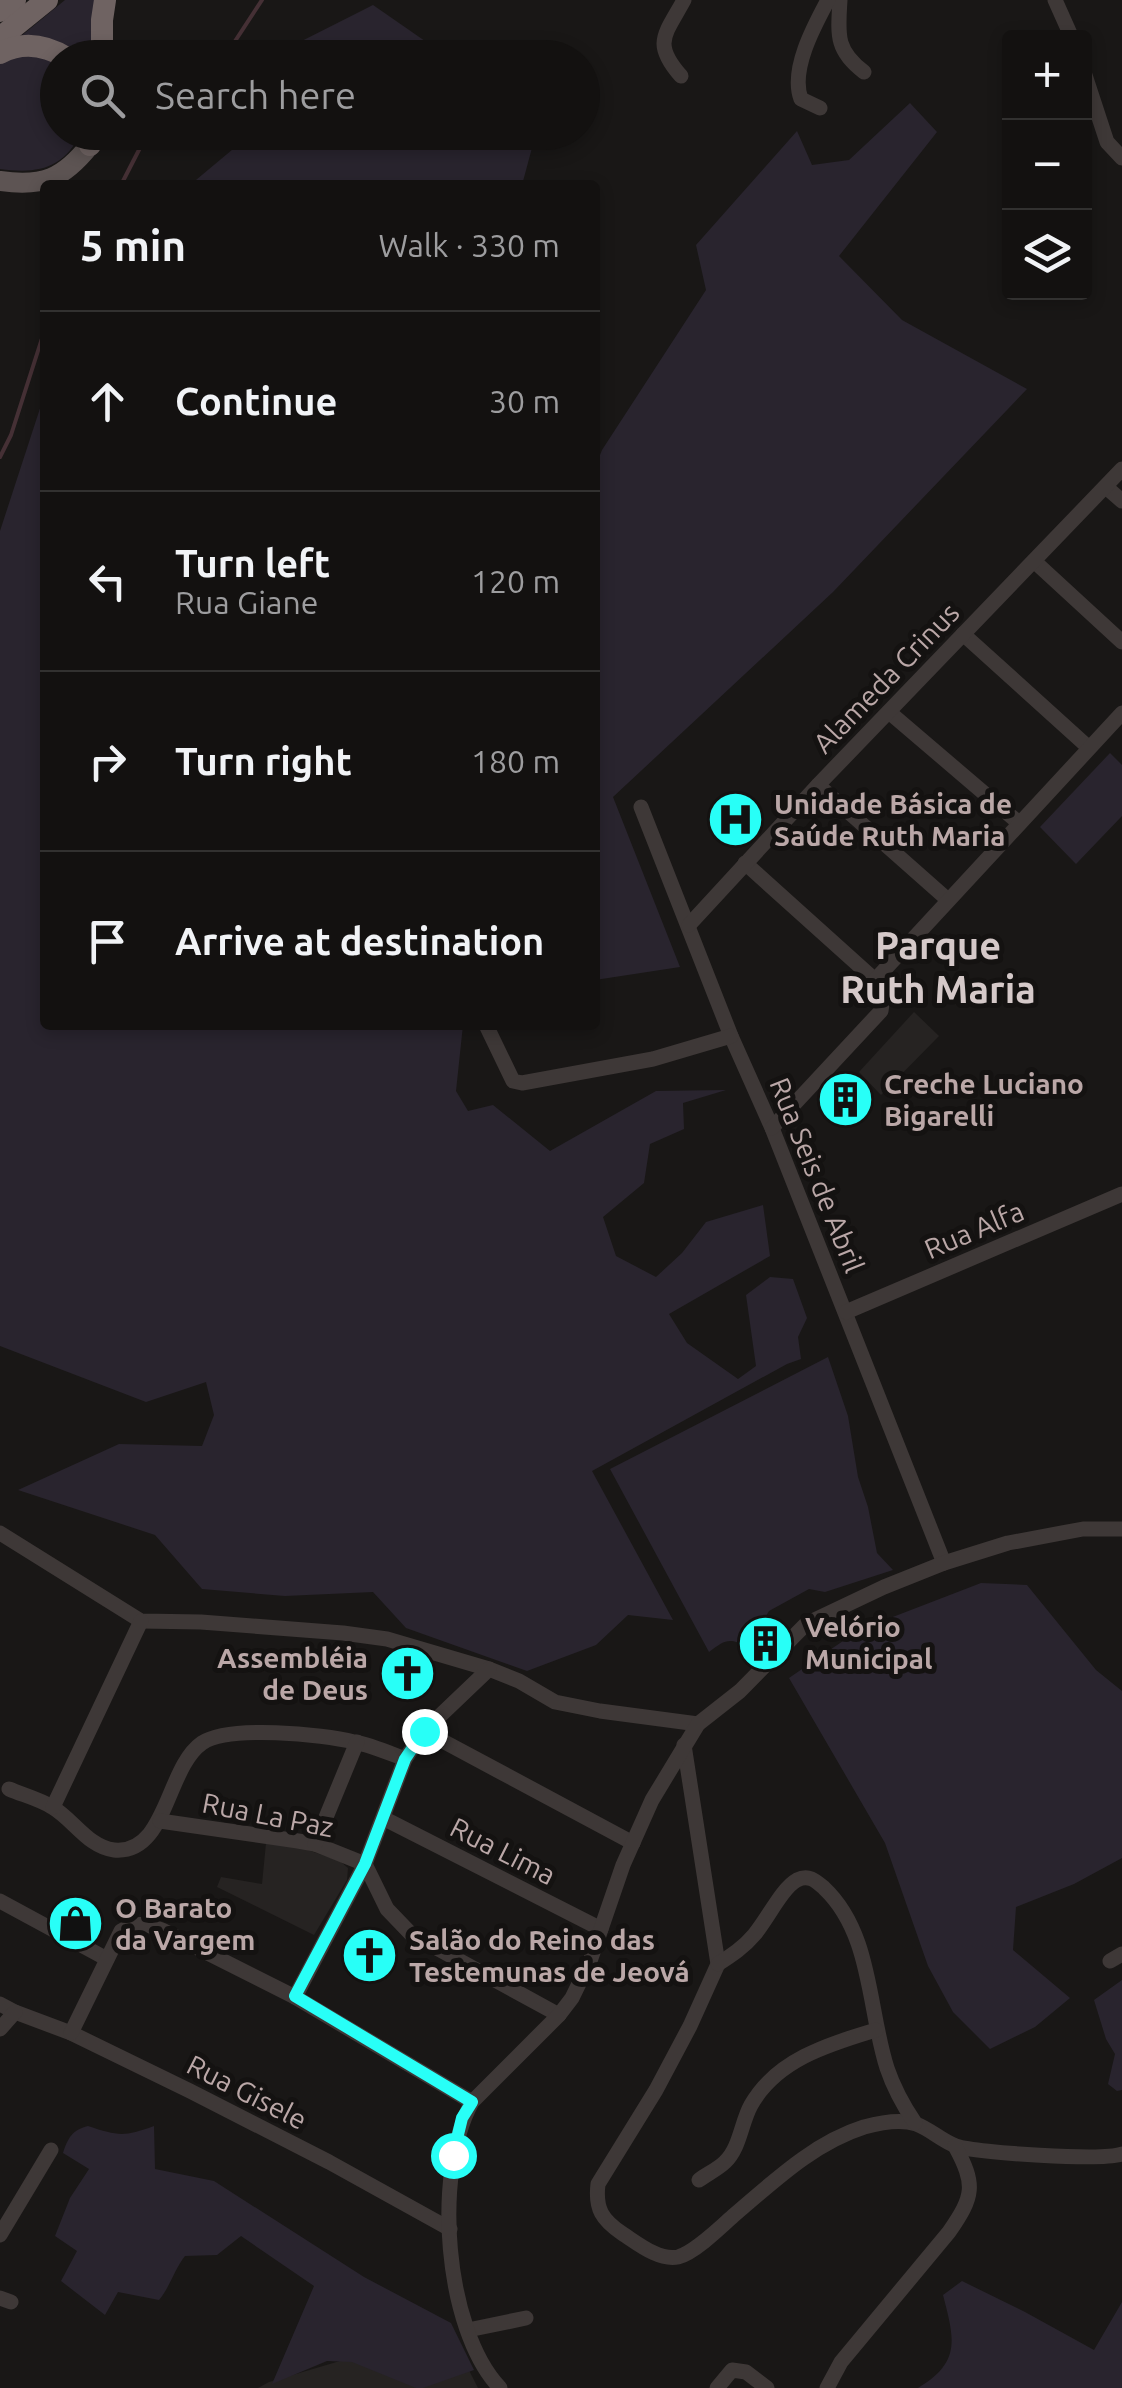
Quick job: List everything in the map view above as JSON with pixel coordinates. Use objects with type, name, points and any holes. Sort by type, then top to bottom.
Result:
[{"type":"highway","points":[[0,11],[15,0]]},
{"type":"highway","points":[[0,38],[47,0]]},
{"type":"highway","points":[[102,40],[105,0]]},
{"type":"highway","points":[[0,52],[40,46]]},
{"type":"main road","points":[[44,180],[73,165],[84,150]]},
{"type":"main road","points":[[0,182],[40,181]]},
{"type":"street","points":[[681,76],[666,60],[663,40],[684,0]]},
{"type":"street","points":[[820,108],[801,98],[798,72],[814,25],[828,0]]},
{"type":"street","points":[[840,0],[840,44],[849,60],[864,72]]},
{"type":"street","points":[[1055,0],[1068,30]]},
{"type":"street","points":[[1092,96],[1107,142],[1122,158]]},
{"type":"street","name":"Alameda Crinus","points":[[689,925],[818,784],[1122,468]]},
{"type":"street","points":[[1106,487],[1122,501]]},
{"type":"street","points":[[1034,561],[1122,642]]},
{"type":"street","points":[[963,634],[1088,747]]},
{"type":"street","points":[[889,712],[1019,822]]},
{"type":"street","points":[[874,980],[1122,713]]},
{"type":"street","points":[[818,784],[948,900]]},
{"type":"street","name":"Rua Seis de Abril","points":[[641,807],[944,1563]]},
{"type":"street","points":[[744,863],[874,980],[883,996],[881,1011],[772,1128]]},
{"type":"street","points":[[488,1030],[513,1081],[522,1083],[653,1059],[731,1036]]},
{"type":"street","name":"Rua Alfa","points":[[846,1312],[1122,1194]]},
{"type":"street","points":[[500,2388],[488,2375],[458,2298],[448,2194],[462,2118],[472,2102],[559,2015],[582,1980],[652,1800],[698,1724],[740,1691],[806,1624],[884,1587],[944,1563],[1025,1539],[1083,1530],[1122,1529]]},
{"type":"street","points":[[0,1533],[142,1621],[343,1632],[387,1639],[490,1669],[555,1702],[698,1724]]},
{"type":"street","points":[[54,1807],[142,1621]]},
{"type":"street","points":[[295,1996],[365,1864],[405,1759],[424,1731],[490,1669]]},
{"type":"street","points":[[424,1731],[633,1843]]},
{"type":"street","points":[[9,1789],[54,1807],[93,1842],[118,1850],[141,1842],[160,1820],[176,1776],[196,1749],[214,1737],[242,1732],[319,1737],[357,1742],[405,1759]]},
{"type":"street","points":[[315,1844],[357,1742]]},
{"type":"street","points":[[684,1745],[718,1964],[656,2090],[598,2184],[596,2198],[602,2218],[649,2250],[678,2257],[716,2232],[810,2154],[864,2127],[889,2122],[915,2123]]},
{"type":"street","name":"Rua Lima","points":[[384,1818],[601,1929]]},
{"type":"street","name":"Rua La Paz","points":[[160,1820],[315,1844],[365,1864]]},
{"type":"street","points":[[365,1864],[387,1908],[410,1934],[559,2015]]},
{"type":"street","points":[[718,1964],[752,1937],[790,1885],[803,1878],[813,1879],[833,1896],[852,1928],[863,1960],[876,2030],[898,2097],[915,2123],[955,2146],[1098,2158],[1122,2154]]},
{"type":"street","points":[[0,1901],[107,1959]]},
{"type":"street","points":[[71,2033],[121,1932],[142,1923],[295,1996],[472,2102]]},
{"type":"street","points":[[0,2029],[8,2008]]},
{"type":"street","name":"Rua Gisele","points":[[8,2008],[71,2033],[309,2151],[450,2229]]},
{"type":"street","points":[[699,2180],[726,2162],[750,2107],[764,2087],[804,2055],[876,2030]]},
{"type":"street","points":[[826,2388],[841,2362],[961,2215],[968,2200],[969,2175],[955,2146]]},
{"type":"street","points":[[0,2235],[52,2150]]},
{"type":"street","points":[[468,2330],[526,2318]]},
{"type":"street","points":[[717,2388],[732,2370],[746,2372],[767,2388]]},
{"type":"shaded area","points":[[65,0],[100,0],[98,40],[40,40],[40,44],[20,37]]},
{"type":"shaded area","points":[[373,5],[423,40],[304,40]]},
{"type":"shaded area","points":[[8,54],[40,57],[40,150],[70,150],[57,162],[26,171],[0,169],[0,58]]},
{"type":"shaded area","points":[[910,103],[937,132],[839,256],[902,320],[1027,389],[833,592],[613,797],[680,967],[600,979],[600,455],[706,290],[696,245],[797,131],[812,165],[849,160]]},
{"type":"shaded area","points":[[232,150],[531,150],[523,180],[196,180]]},
{"type":"shaded area","points":[[40,408],[40,1030],[462,1030],[456,1091],[468,1111],[493,1105],[550,1151],[656,1091],[726,1090],[683,1103],[684,1129],[650,1144],[644,1183],[603,1217],[616,1256],[656,1277],[682,1253],[706,1222],[763,1205],[770,1256],[669,1314],[687,1343],[738,1379],[756,1366],[746,1295],[770,1277],[793,1279],[807,1318],[798,1337],[801,1359],[592,1471],[673,1620],[628,1615],[596,1645],[527,1671],[406,1628],[373,1592],[285,1596],[202,1589],[155,1535],[18,1490],[119,1444],[202,1446],[214,1415],[206,1382],[146,1402],[0,1346],[0,531]]},
{"type":"shaded area","points":[[1110,753],[1122,765],[1122,816],[1076,864],[1040,827]]},
{"type":"shaded area","points":[[914,1012],[939,1036],[881,1095],[859,1072]]},
{"type":"shaded area","points":[[828,1357],[848,1416],[877,1553],[893,1570],[825,1592],[809,1589],[769,1611],[747,1647],[727,1641],[709,1652],[610,1469]]},
{"type":"shaded area","points":[[981,1583],[1027,1585],[1096,1670],[1122,1691],[1122,1858],[1074,1884],[1016,1907],[1013,1950],[1070,1998],[1035,2027],[990,2049],[953,2012],[928,1966],[885,1843],[789,1678],[859,1630]]},
{"type":"shaded area","points":[[266,1843],[305,1849],[340,1861],[348,1868],[347,1880],[314,1935],[217,1887],[221,1877],[262,1884]]},
{"type":"shaded area","points":[[1122,1980],[1122,2090],[1117,2091],[1108,2084],[1115,2054],[1094,2000]]},
{"type":"shaded area","points":[[88,2126],[121,2134],[154,2126],[155,2169],[214,2181],[364,2277],[451,2323],[474,2370],[416,2388],[352,2362],[327,2361],[272,2384],[314,2286],[241,2236],[217,2255],[185,2256],[159,2300],[118,2292],[105,2315],[61,2281],[77,2251],[55,2236],[70,2198],[89,2169],[63,2153],[71,2135]]},
{"type":"shaded area","points":[[962,2281],[1094,2350],[1122,2302],[1122,2388],[918,2388],[942,2369],[948,2358],[952,2336],[943,2295]]},
{"type":"shaded area","points":[[448,2329],[478,2388],[258,2388],[269,2382]]},
{"type":"waterway","points":[[236,40],[262,0]]},
{"type":"waterway","points":[[124,180],[139,150]]},
{"type":"waterway","points":[[0,457],[40,345]]},
{"type":"place","name":"Unidade Básica de Saúde Ruth Maria","points":[[735,820]]},
{"type":"place","name":"Creche Luciano Bigarelli","points":[[845,1100]]},
{"type":"place","name":"Velório Municipal","points":[[766,1643]]},
{"type":"place","name":"Assembléia de Deus","points":[[407,1674]]},
{"type":"place","name":"O Barato da Vargem","points":[[76,1924]]},
{"type":"place","name":"Salão do Reino das Testemunas de Jeová","points":[[370,1956]]},
{"type":"district","name":"Parque Ruth Maria","points":[[938,968]]},
{"type":"route","points":[[424,1731],[405,1759],[365,1864],[295,1996],[472,2102],[462,2118],[453,2155]]}]
